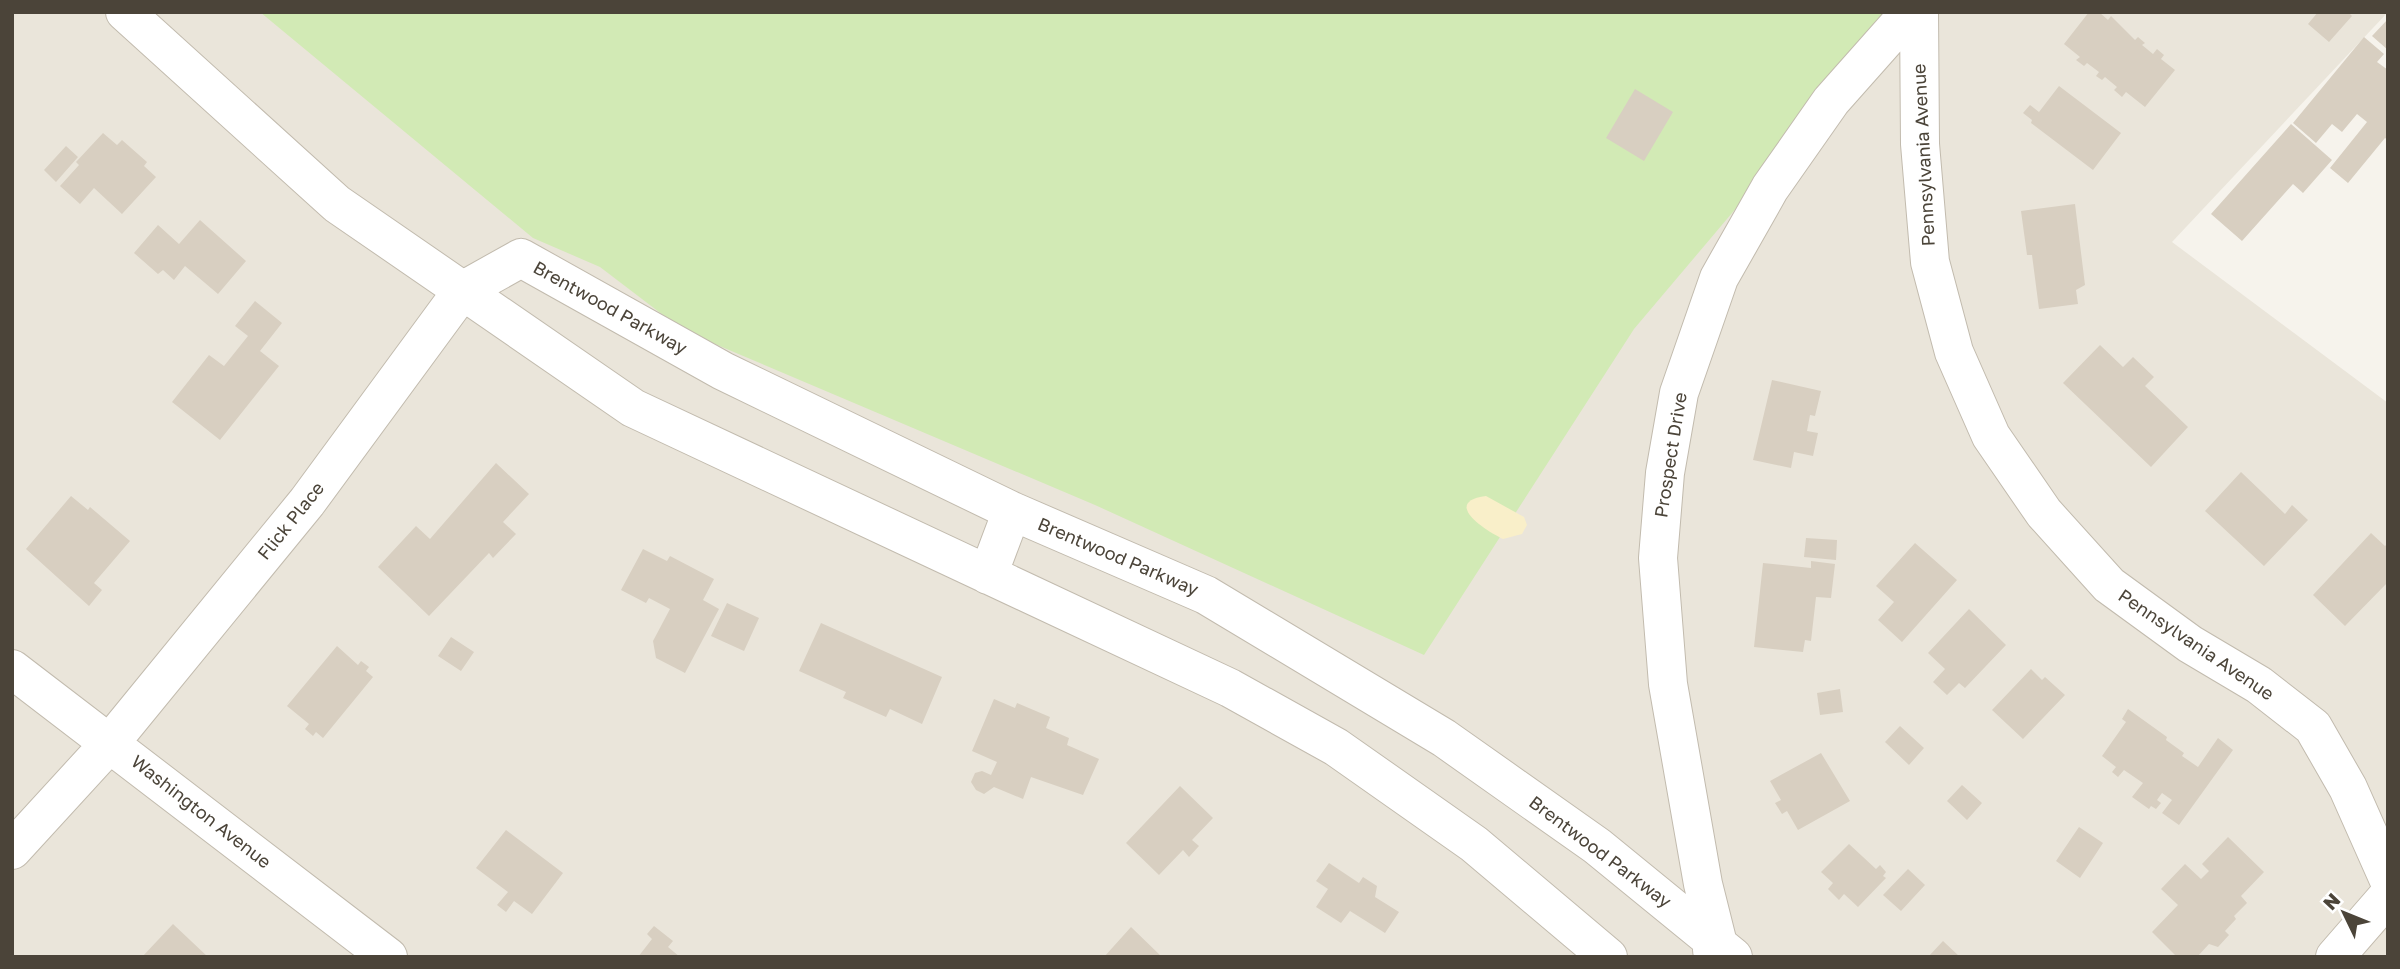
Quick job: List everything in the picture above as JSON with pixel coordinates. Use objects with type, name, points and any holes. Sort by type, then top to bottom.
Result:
[{"type":"street","points":[[125,12],[337,204],[633,408],[988,575],[1108,628],[1230,688],[1336,747],[1474,844],[1608,957]]},
{"type":"street","name":"Prospect Drive","points":[[1719,953],[1703,884],[1668,684],[1658,558],[1665,473],[1679,393],[1718,278],[1770,188],[1831,101],[1910,12]]},
{"type":"street","name":"Pennsylvania Avenue","points":[[1919,12],[1920,144],[1930,262],[1954,352],[1991,436],[2044,513],[2109,585],[2190,644],[2259,685],[2313,727],[2348,788],[2388,877]]},
{"type":"street","name":"Brentwood Parkway","points":[[462,291],[521,258],[723,371],[1012,511],[1206,595],[1444,738],[1597,846],[1719,953]]},
{"type":"street","name":"Flick Place","points":[[12,850],[110,743],[307,502],[462,291]]},
{"type":"street","points":[[988,575],[1012,511]]},
{"type":"street","name":"Washington Avenue","points":[[12,668],[388,957]]},
{"type":"street","points":[[2335,957],[2388,896]]},
{"type":"shaded area","points":[[12,12],[2388,12],[2172,242],[2388,403],[2388,957],[12,957]]},
{"type":"green space","points":[[260,12],[1902,12],[1634,329],[1424,655],[1095,505],[684,331],[600,267],[533,238]]},
{"type":"sand","points":[[1486,496],[1524,517],[1527,525],[1522,534],[1503,539],[1471,517],[1467,504],[1473,499]]},
{"type":"building","points":[[2089,12],[2099,12],[2108,20],[2111,16],[2135,40],[2138,37],[2145,43],[2142,45],[2153,54],[2157,49],[2164,55],[2161,59],[2175,70],[2145,107],[2126,92],[2122,97],[2114,90],[2117,87],[2105,77],[2102,80],[2096,76],[2099,72],[2087,63],[2084,66],[2076,60],[2080,57],[2064,44]]},
{"type":"building","points":[[2318,12],[2348,12],[2352,16],[2329,42],[2308,24]]},
{"type":"building","points":[[2388,19],[2388,50],[2372,36]]},
{"type":"building","points":[[2364,37],[2384,54],[2377,62],[2388,70],[2388,140],[2385,138],[2348,183],[2330,168],[2367,122],[2357,114],[2342,132],[2332,124],[2316,143],[2293,123]]},
{"type":"building","points":[[2059,86],[2121,133],[2093,170],[2031,123],[2032,120],[2023,113],[2030,105],[2039,112]]},
{"type":"building","points":[[1635,89],[1673,112],[1644,161],[1606,138]]},
{"type":"building","points":[[2291,124],[2332,160],[2303,193],[2293,184],[2242,241],[2211,214]]},
{"type":"building","points":[[103,133],[117,145],[122,140],[147,162],[144,166],[156,177],[122,214],[94,188],[80,204],[60,186],[79,165],[76,162]]},
{"type":"building","points":[[66,146],[78,157],[56,182],[44,170]]},
{"type":"building","points":[[2075,204],[2085,285],[2076,290],[2078,304],[2039,309],[2032,255],[2027,255],[2021,211]]},
{"type":"building","points":[[200,220],[246,261],[218,294],[185,266],[174,280],[163,270],[158,274],[134,253],[158,225],[179,244]]},
{"type":"building","points":[[255,301],[282,323],[260,351],[279,366],[220,440],[172,402],[209,355],[224,366],[248,336],[235,326]]},
{"type":"building","points":[[2100,345],[2123,367],[2133,357],[2154,377],[2145,386],[2188,427],[2151,467],[2063,383]]},
{"type":"building","points":[[1772,380],[1821,391],[1815,416],[1810,415],[1807,431],[1818,433],[1813,456],[1794,452],[1791,468],[1753,460]]},
{"type":"building","points":[[496,463],[529,494],[503,522],[516,534],[493,558],[489,553],[429,616],[378,567],[416,526],[430,539]]},
{"type":"building","points":[[2241,472],[2285,514],[2292,505],[2308,520],[2264,566],[2205,511]]},
{"type":"building","points":[[71,496],[88,510],[90,507],[130,541],[94,583],[102,590],[89,606],[26,549]]},
{"type":"building","points":[[2371,533],[2385,546],[2388,543],[2388,582],[2345,626],[2313,595]]},
{"type":"building","points":[[1806,538],[1837,540],[1836,560],[1804,557]]},
{"type":"building","points":[[1915,543],[1957,580],[1902,642],[1878,620],[1894,602],[1876,586]]},
{"type":"building","points":[[643,549],[667,561],[670,556],[714,579],[703,600],[719,609],[685,673],[656,658],[653,641],[670,609],[649,598],[646,603],[621,590]]},
{"type":"building","points":[[1811,561],[1835,564],[1831,598],[1816,597],[1811,641],[1805,640],[1803,652],[1754,647],[1763,563],[1811,568]]},
{"type":"building","points":[[727,603],[759,618],[744,651],[711,636]]},
{"type":"building","points":[[1969,609],[2006,645],[1965,688],[1959,683],[1947,695],[1933,682],[1945,669],[1928,653]]},
{"type":"building","points":[[821,623],[942,677],[922,724],[890,709],[886,717],[843,698],[846,692],[799,671]]},
{"type":"building","points":[[451,637],[474,652],[461,671],[438,656]]},
{"type":"building","points":[[337,646],[358,665],[361,661],[369,667],[366,671],[373,677],[323,738],[316,732],[313,736],[305,729],[309,724],[287,706]]},
{"type":"building","points":[[2031,669],[2042,680],[2045,677],[2065,695],[2023,739],[1992,710]]},
{"type":"building","points":[[1840,689],[1843,712],[1820,715],[1817,693]]},
{"type":"building","points":[[994,699],[1015,708],[1017,703],[1050,717],[1046,728],[1069,738],[1067,745],[1099,759],[1083,795],[1031,777],[1023,799],[994,787],[984,794],[976,790],[971,782],[975,773],[982,771],[991,775],[997,762],[972,751]]},
{"type":"building","points":[[2128,709],[2167,737],[2166,740],[2184,753],[2182,756],[2198,767],[2218,738],[2233,750],[2179,825],[2162,813],[2172,800],[2162,793],[2157,800],[2161,803],[2156,809],[2151,806],[2149,809],[2132,797],[2143,783],[2124,770],[2118,777],[2112,772],[2116,767],[2102,756],[2126,722],[2122,719]]},
{"type":"building","points":[[1900,726],[1924,748],[1909,765],[1885,742]]},
{"type":"building","points":[[1821,753],[1850,801],[1798,830],[1787,811],[1782,814],[1775,803],[1781,800],[1770,781]]},
{"type":"building","points":[[1962,785],[1982,803],[1967,820],[1947,801]]},
{"type":"building","points":[[1180,786],[1213,818],[1192,840],[1199,846],[1189,857],[1183,850],[1159,875],[1126,843]]},
{"type":"building","points":[[2079,827],[2103,843],[2080,878],[2056,861]]},
{"type":"building","points":[[506,830],[563,873],[532,914],[514,901],[506,912],[497,905],[508,892],[476,868]]},
{"type":"building","points":[[2228,837],[2264,872],[2241,896],[2247,903],[2234,916],[2236,919],[2225,931],[2229,935],[2218,947],[2209,944],[2197,957],[2177,957],[2152,932],[2178,905],[2161,889],[2185,864],[2201,879],[2209,871],[2202,864]]},
{"type":"building","points":[[1849,844],[1876,869],[1880,865],[1886,872],[1883,876],[1886,878],[1858,907],[1844,894],[1839,900],[1828,889],[1833,883],[1821,872]]},
{"type":"building","points":[[1329,863],[1359,883],[1363,877],[1377,886],[1375,897],[1399,912],[1385,933],[1350,911],[1341,923],[1316,907],[1328,889],[1316,881]]},
{"type":"building","points":[[1908,869],[1925,885],[1901,911],[1883,895]]},
{"type":"building","points":[[173,924],[208,957],[142,957]]},
{"type":"building","points":[[654,926],[673,941],[668,947],[680,957],[638,957],[652,939],[647,934]]},
{"type":"building","points":[[1131,927],[1162,957],[1104,957]]},
{"type":"building","points":[[1943,941],[1960,957],[1928,957]]}]
